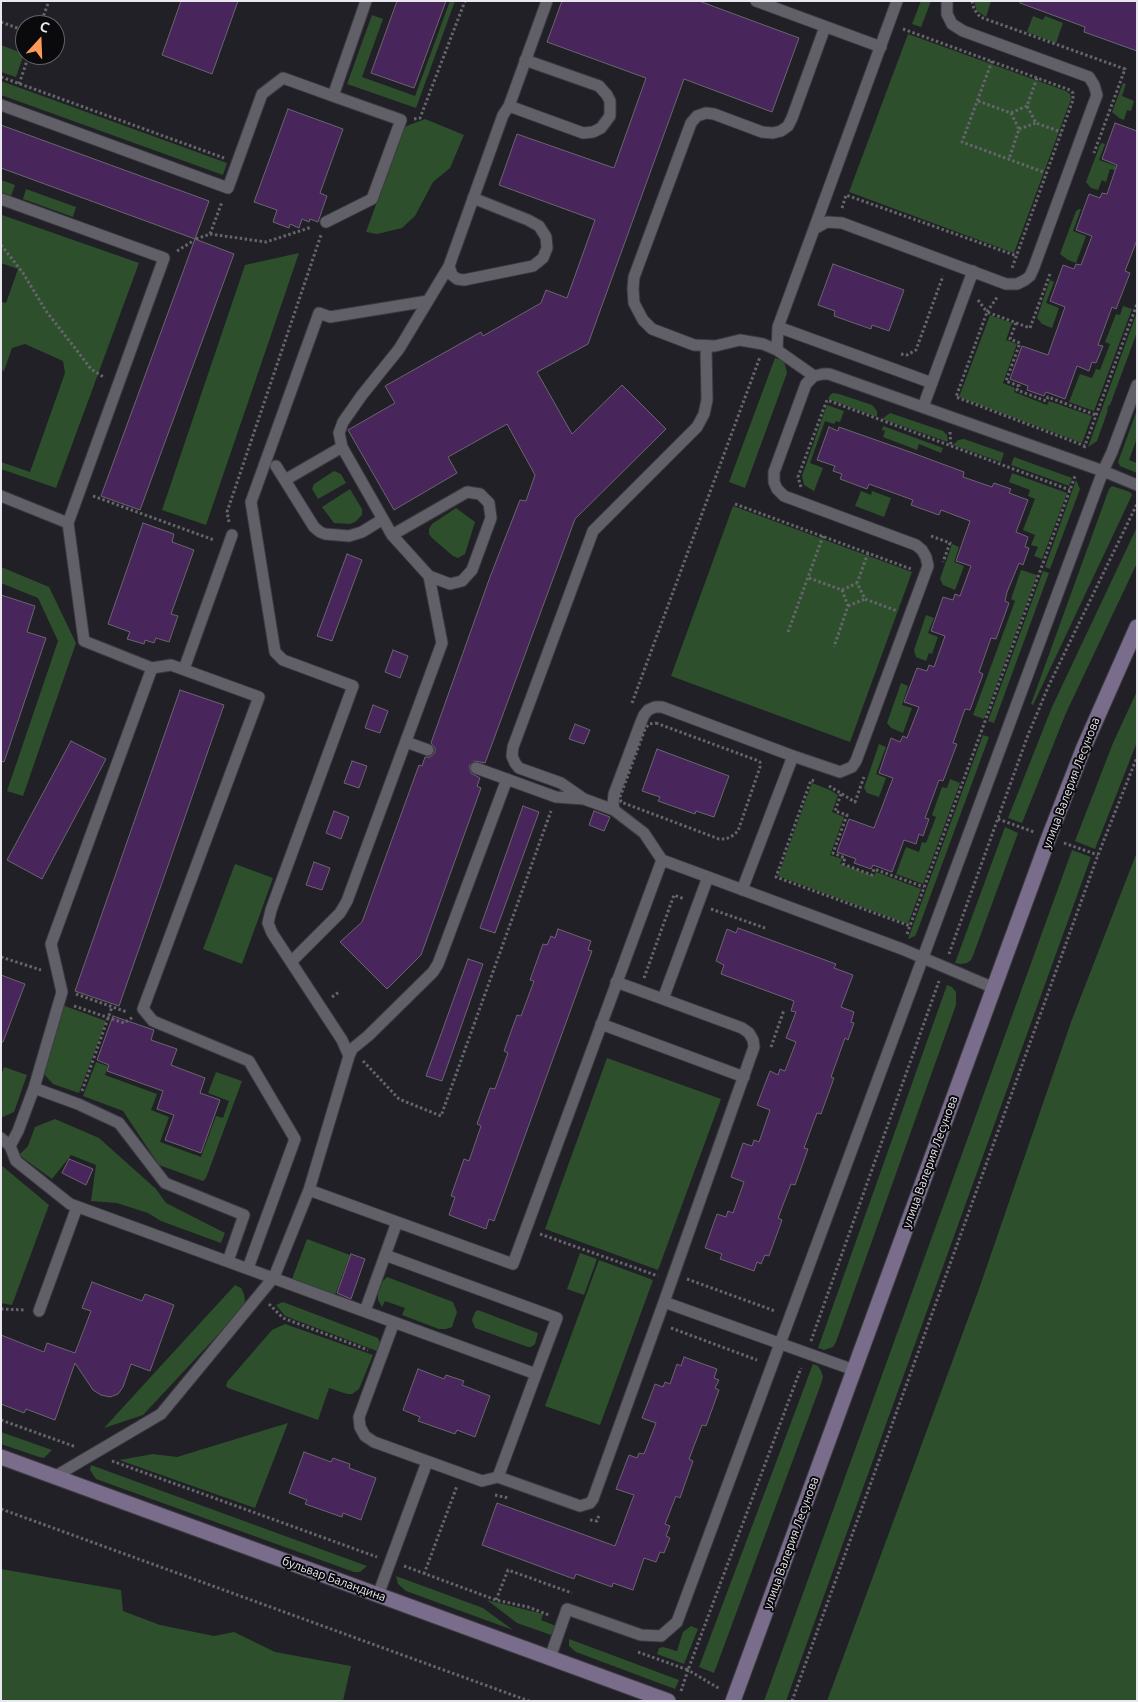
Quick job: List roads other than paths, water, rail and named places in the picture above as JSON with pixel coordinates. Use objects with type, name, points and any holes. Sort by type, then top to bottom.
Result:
[{"type":"main road","name":"улица Валерия Лесунова","points":[[734,1699],[1084,747],[1137,628]]},
{"type":"main road","name":"бульвар Баландина","points":[[1,1458],[550,1658],[674,1697]]},
{"type":"lane","points":[[333,96],[366,1]]},
{"type":"lane","points":[[392,535],[466,492],[480,494],[489,503],[491,518],[472,570],[462,581],[450,584],[429,576],[392,535],[342,447],[339,433],[343,422],[362,395],[399,349],[449,266],[502,115],[509,106],[547,1]]},
{"type":"lane","points":[[756,1],[880,47]]},
{"type":"lane","points":[[777,350],[778,328],[897,1]]},
{"type":"lane","points":[[814,229],[827,222],[842,223],[1006,284],[1017,284],[1030,276],[1097,95],[1094,85],[1089,77],[963,31],[952,24],[947,14],[947,1]]},
{"type":"lane","points":[[814,376],[777,350],[763,344],[740,340],[706,346],[694,345],[652,329],[638,312],[634,303],[633,289],[634,277],[691,123],[697,116],[706,113],[714,114],[762,132],[773,133],[782,131],[788,126],[792,118],[825,27]]},
{"type":"lane","points":[[509,106],[583,133],[593,132],[601,128],[610,116],[608,95],[599,86],[526,60]]},
{"type":"lane","points":[[1,104],[228,188],[262,94],[283,78],[333,96],[406,118],[372,199],[326,222]]},
{"type":"lane","points":[[449,266],[452,275],[464,280],[533,266],[542,258],[547,248],[546,237],[540,226],[473,198]]},
{"type":"lane","points":[[1,199],[164,258],[68,523],[84,641],[152,668],[171,665],[259,697],[143,1009],[152,1021],[249,1061],[295,1139],[248,1268]]},
{"type":"lane","points":[[923,407],[973,271]]},
{"type":"lane","points":[[350,1052],[291,962],[268,923],[271,910],[353,686],[283,660],[275,652],[251,502],[319,313],[330,317],[428,301]]},
{"type":"lane","points":[[778,328],[932,383]]},
{"type":"lane","points":[[706,346],[707,400],[704,414],[697,427],[593,531],[513,747],[512,756],[515,763],[520,768],[561,783],[584,799],[614,810],[644,833],[662,860],[902,948],[994,988]]},
{"type":"lane","points":[[614,810],[614,794],[644,715],[648,710],[655,707],[662,707],[832,771],[846,771],[856,761],[928,566],[926,557],[916,545],[784,496],[777,489],[774,482],[774,472],[806,384],[814,376],[829,374],[1103,471],[1137,485]]},
{"type":"lane","points":[[550,1658],[567,1609],[641,1635],[661,1636],[677,1622],[1103,471],[1137,385]]},
{"type":"lane","points":[[285,480],[342,447]]},
{"type":"lane","points":[[276,466],[314,527],[325,534],[356,535],[383,519]]},
{"type":"lane","points":[[1,496],[68,523]]},
{"type":"lane","points":[[184,670],[231,540]]},
{"type":"lane","points":[[291,962],[340,913],[347,901],[442,642],[429,576]]},
{"type":"lane","points":[[152,668],[51,944],[62,992],[34,1088],[18,1131],[6,1142],[16,1161],[70,1204],[77,1207],[274,1277],[536,1374]]},
{"type":"lane","points":[[406,742],[428,750]]},
{"type":"lane","points":[[742,890],[793,756]]},
{"type":"lane","points":[[476,768],[556,797],[584,799]]},
{"type":"lane","points":[[54,1477],[161,1414],[274,1277],[309,1190],[350,1052],[433,972],[438,964],[507,779]]},
{"type":"lane","points":[[309,1190],[513,1264],[662,860]]},
{"type":"lane","points":[[663,999],[708,877]]},
{"type":"lane","points":[[394,1322],[358,1417],[360,1427],[365,1436],[374,1442],[482,1482],[498,1477],[580,1506],[590,1503],[673,1277],[754,1047],[749,1033],[742,1028],[616,982]]},
{"type":"lane","points":[[601,1024],[744,1077]]},
{"type":"lane","points":[[34,1088],[78,1104],[119,1123],[166,1183],[244,1215],[228,1261]]},
{"type":"lane","points":[[39,1311],[77,1207]]},
{"type":"lane","points":[[365,1311],[397,1222]]},
{"type":"lane","points":[[385,1255],[557,1318],[498,1477]]},
{"type":"lane","points":[[664,1302],[854,1370]]},
{"type":"lane","points":[[378,1595],[427,1462]]}]
